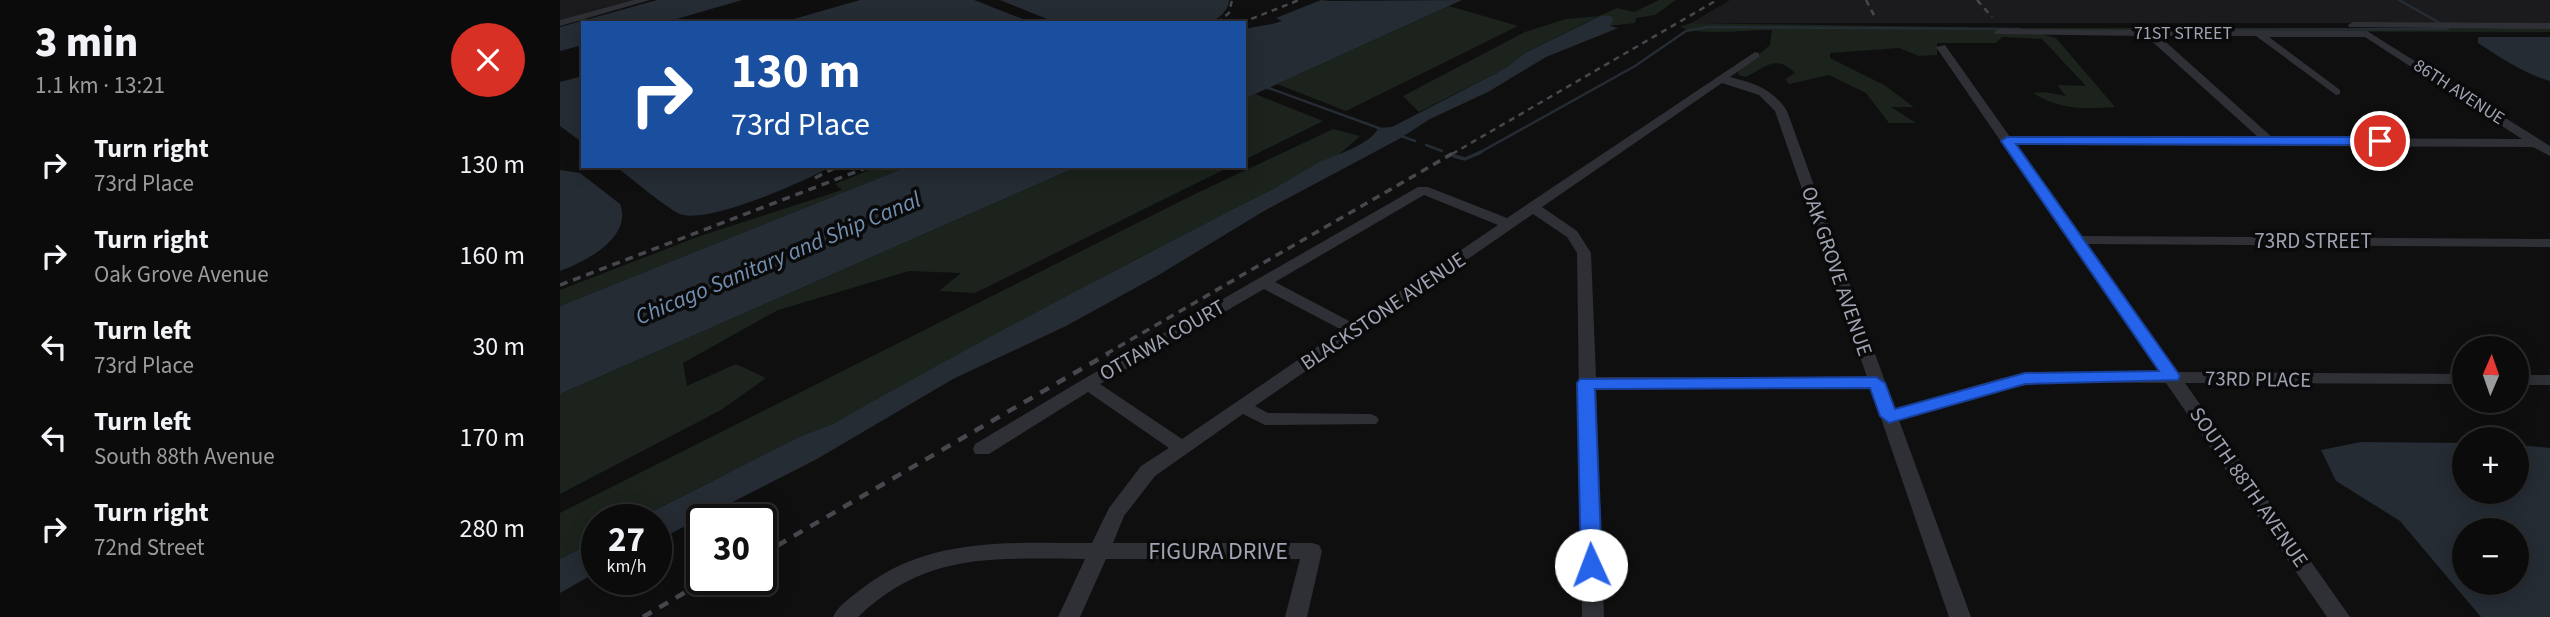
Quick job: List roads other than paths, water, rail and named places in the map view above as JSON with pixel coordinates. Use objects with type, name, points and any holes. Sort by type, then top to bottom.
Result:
[{"type":"street","points":[[560,23],[645,0]]},
{"type":"street","name":"71ST STREET","points":[[1999,32],[2550,26]]},
{"type":"street","points":[[2261,29],[2336,92]]},
{"type":"street","name":"71ST STREET","points":[[2261,29],[2367,34]]},
{"type":"street","points":[[2148,32],[2269,141]]},
{"type":"street","name":"86TH AVENUE","points":[[2367,34],[2550,152]]},
{"type":"street","name":"SOUTH 88TH AVENUE","points":[[1941,47],[2339,617]]},
{"type":"street","name":"BLACKSTONE AVENUE","points":[[1069,617],[1116,513],[1135,484],[1148,471],[1755,55]]},
{"type":"street","name":"OAK GROVE AVENUE","points":[[1721,79],[1763,93],[1775,102],[1781,111],[1960,617]]},
{"type":"street","points":[[2007,141],[2536,143]]},
{"type":"street","name":"OTTAWA COURT","points":[[1181,447],[1088,384],[1423,190],[1509,225]]},
{"type":"street","points":[[1534,208],[1572,233],[1584,253],[1593,617]]},
{"type":"street","name":"73RD STREET","points":[[2075,240],[2550,243]]},
{"type":"street","points":[[1262,282],[1355,330]]},
{"type":"street","name":"73RD PLACE","points":[[1889,416],[2025,379],[2172,376],[2452,379]]},
{"type":"street","points":[[2529,380],[2550,380]]},
{"type":"street","points":[[1586,383],[1876,383]]},
{"type":"street","points":[[982,449],[1088,384]]},
{"type":"street","points":[[1242,406],[1265,419],[1370,420]]},
{"type":"street","points":[[844,617],[890,580],[946,557],[979,551],[1098,551]]},
{"type":"street","name":"FIGURA DRIVE","points":[[1098,551],[1312,551],[1296,617]]},
{"type":"water","points":[[657,0],[742,0],[670,21],[582,21]]},
{"type":"water","points":[[860,0],[974,0],[1028,21],[787,21]]},
{"type":"water","points":[[1000,0],[1229,0],[1225,11],[1214,21],[1052,21]]},
{"type":"water","points":[[1321,0],[1462,0],[1246,98],[1246,29],[1282,21],[1276,18]]},
{"type":"water","points":[[1600,16],[1610,16],[1614,19],[1610,26],[1618,28],[1546,57],[1488,92],[1430,119],[1399,139],[1264,211],[1157,276],[1066,326],[953,379],[817,459],[729,504],[686,504],[686,526],[672,533],[672,504],[667,504],[801,436],[833,424],[1050,305],[1276,188],[1320,162],[1361,144],[1378,128],[1392,127],[1504,69],[1525,53]]},
{"type":"water","points":[[581,21],[581,46],[560,51],[560,27]]},
{"type":"water","points":[[2478,37],[2550,37],[2550,81],[2504,60],[2478,43]]},
{"type":"water","points":[[581,77],[581,142],[560,126],[560,82]]},
{"type":"water","points":[[618,168],[828,168],[756,200],[712,213],[693,216],[680,214]]},
{"type":"water","name":"Chicago Sanitary and Ship Canal","points":[[904,168],[1074,168],[560,394],[560,306]]},
{"type":"water","points":[[560,170],[580,173],[620,204],[622,216],[620,227],[604,246],[593,255],[560,271]]},
{"type":"water","points":[[2361,442],[2452,443],[2452,504],[2529,504],[2529,446],[2550,448],[2550,617],[2481,617],[2462,595],[2529,595],[2529,518],[2452,518],[2452,583],[2400,521],[2336,481],[2321,450]]},
{"type":"water","points":[[581,548],[581,581],[560,593],[560,559]]},
{"type":"waterway","points":[[2399,0],[2438,22]]},
{"type":"waterway","points":[[1479,153],[1635,66],[1686,31],[1708,27],[2020,29]]},
{"type":"waterway","points":[[2157,30],[2448,29]]},
{"type":"waterway","points":[[1266,87],[1384,130]]},
{"type":"waterway","points":[[1401,136],[1415,141]]},
{"type":"waterway","points":[[1426,145],[1442,151]]},
{"type":"waterway","points":[[1454,156],[1465,159],[1479,153]]},
{"type":"railway","points":[[1219,21],[1229,13],[1232,0]]},
{"type":"railway","points":[[1246,21],[1299,0]]},
{"type":"railway","points":[[1452,154],[1717,0]]},
{"type":"railway","points":[[1866,0],[1876,19]]},
{"type":"railway","points":[[1977,0],[1992,17]]},
{"type":"railway","points":[[1106,354],[1455,152]]},
{"type":"railway","points":[[815,178],[834,168]]},
{"type":"railway","points":[[560,285],[866,168]]},
{"type":"railway","points":[[777,546],[1109,353]]},
{"type":"railway","points":[[643,617],[686,592]]}]
